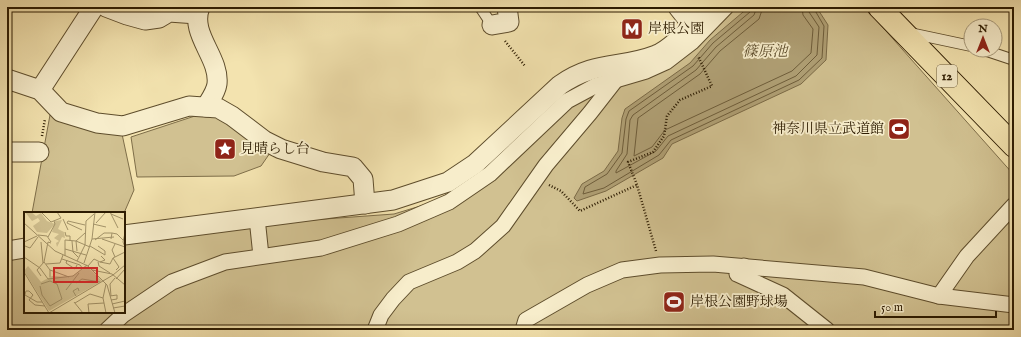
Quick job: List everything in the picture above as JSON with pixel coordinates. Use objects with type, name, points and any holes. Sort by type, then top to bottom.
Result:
[{"type":"main road","name":"12","points":[[879,7],[1014,146]]},
{"type":"street","points":[[40,90],[94,7]]},
{"type":"street","points":[[106,7],[145,20],[159,18],[169,12],[199,11],[200,32],[216,70],[217,85],[206,107]]},
{"type":"street","points":[[492,24],[509,22],[507,7]]},
{"type":"street","points":[[678,7],[693,26]]},
{"type":"street","points":[[125,235],[393,200],[451,180],[475,164],[560,85],[574,75],[590,68],[638,60],[657,55],[693,26],[711,7]]},
{"type":"street","points":[[107,330],[123,316],[172,282],[225,262],[321,248],[398,224],[449,202],[490,174],[567,101],[595,86],[646,71],[666,62],[692,42],[726,7]]},
{"type":"street","points":[[7,79],[40,90],[61,112],[81,120],[123,126],[189,106],[218,108],[232,116],[265,141],[281,149],[323,162],[353,167],[363,179],[365,204]]},
{"type":"street","points":[[375,330],[382,315],[393,299],[409,282],[457,262],[475,251],[503,226],[546,164],[590,113],[615,81]]},
{"type":"street","points":[[7,152],[39,152]]},
{"type":"street","points":[[939,296],[968,256],[1014,206]]},
{"type":"street","points":[[257,218],[261,256]]},
{"type":"street","points":[[7,251],[24,248]]},
{"type":"street","points":[[523,330],[526,320],[586,285],[622,270],[660,265],[713,264],[864,277],[939,296],[1014,305]]},
{"type":"street","points":[[744,266],[737,274],[778,292],[827,330]]},
{"type":"lane","points":[[480,7],[492,24]]},
{"type":"lane","points":[[904,32],[963,44]]},
{"type":"lane","points":[[1003,56],[1014,60]]},
{"type":"path","points":[[492,24],[525,66]]},
{"type":"path","points":[[660,265],[637,185],[628,162],[653,152],[664,136],[667,116],[680,100],[712,86],[697,54]]},
{"type":"path","points":[[39,152],[45,120],[54,106]]},
{"type":"path","points":[[561,191],[580,211],[637,185]]},
{"type":"shaded area","name":"岸根公園","points":[[719,7],[862,7],[870,13],[1014,175],[1014,330],[7,330],[7,256],[24,254],[24,313],[125,313],[125,241],[256,224],[394,214],[450,197],[570,87],[593,77],[642,68]]},
{"type":"shaded area","points":[[207,112],[223,119],[270,153],[261,166],[234,176],[137,177],[131,137]]},
{"type":"shaded area","points":[[50,115],[122,134],[134,190],[124,212],[32,212]]},
{"type":"water","name":"篠原池","points":[[749,7],[817,8],[828,25],[826,60],[801,84],[672,144],[663,158],[606,191],[577,201],[574,198],[582,184],[604,171],[618,151],[622,118],[625,109],[690,63],[710,40]]},
{"type":"place","name":"岸根公園","points":[[632,29]]},
{"type":"place","name":"神奈川県立武道館","points":[[899,129]]},
{"type":"place","name":"見晴らし台","points":[[225,149]]},
{"type":"place","name":"岸根公園野球場","points":[[674,302]]}]
